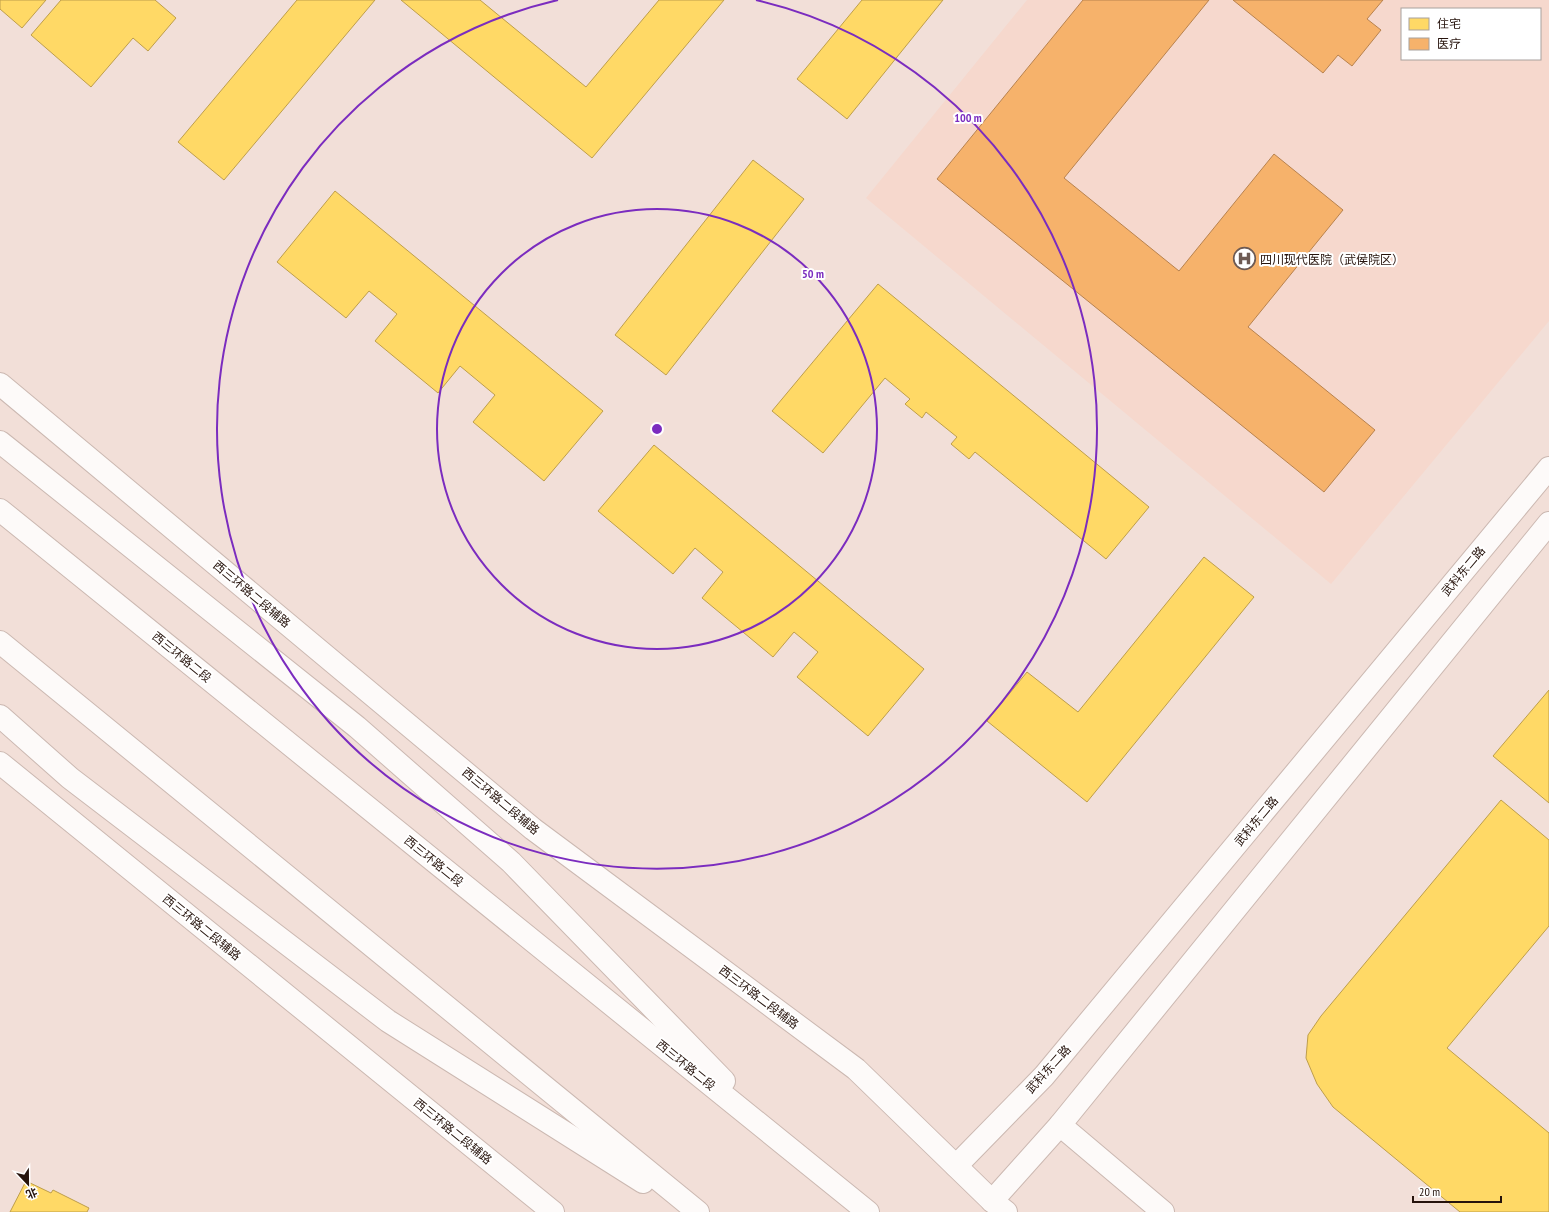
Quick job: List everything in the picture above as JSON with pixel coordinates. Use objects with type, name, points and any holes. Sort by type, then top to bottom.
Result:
[{"type":"main road","name":"西三环路二段辅路","points":[[0,384],[533,829],[856,1069],[999,1206]]},
{"type":"main road","points":[[0,442],[357,727],[511,862],[795,1154]]},
{"type":"main road","name":"武科东二路","points":[[956,1166],[1044,1076],[1549,468]]},
{"type":"main road","name":"西三环路二段","points":[[0,510],[868,1212]]},
{"type":"main road","points":[[999,1206],[1060,1125],[1549,523]]},
{"type":"main road","points":[[0,642],[698,1212]]},
{"type":"main road","points":[[0,716],[70,778],[388,1021],[690,1212]]},
{"type":"main road","name":"西三环路二段辅路","points":[[0,763],[553,1212]]},
{"type":"main road","points":[[1060,1125],[1163,1212]]},
{"type":"shaded area","name":"四川现代医院（武侯院区）","points":[[1027,0],[1549,0],[1549,321],[1331,584],[866,198]]},
{"type":"building: 住宅","points":[[0,0],[46,0],[22,28],[0,9]]},
{"type":"building: 住宅","points":[[61,0],[155,0],[176,18],[148,51],[133,38],[91,87],[31,35]]},
{"type":"building: 住宅","points":[[297,0],[375,0],[224,180],[178,142]]},
{"type":"building: 住宅","points":[[401,0],[480,0],[586,87],[659,0],[724,0],[592,158]]},
{"type":"building: 住宅","points":[[862,0],[943,0],[847,119],[797,79]]},
{"type":"building: 住宅","points":[[753,160],[804,199],[666,375],[615,335]]},
{"type":"building: 住宅","points":[[335,191],[603,411],[544,481],[473,422],[495,395],[460,366],[438,393],[375,341],[397,314],[369,291],[346,318],[277,262]]},
{"type":"building: 住宅","points":[[878,284],[1149,507],[1106,559],[975,452],[969,459],[951,444],[957,437],[926,412],[922,418],[905,404],[910,399],[885,378],[823,453],[772,411]]},
{"type":"building: 住宅","points":[[654,445],[924,669],[868,736],[797,677],[818,652],[794,632],[773,657],[702,598],[723,572],[695,548],[673,574],[598,511]]},
{"type":"building: 住宅","points":[[1204,557],[1254,597],[1087,802],[987,721],[1027,672],[1078,712]]},
{"type":"building: 住宅","points":[[1549,690],[1549,803],[1493,756]]},
{"type":"building: 住宅","points":[[1501,800],[1549,840],[1549,926],[1447,1048],[1549,1133],[1549,1212],[1460,1212],[1333,1107],[1317,1084],[1306,1058],[1308,1035],[1321,1016]]},
{"type":"building: 住宅","points":[[26,1181],[51,1193],[53,1190],[89,1208],[87,1212],[10,1212]]},
{"type":"building: 医疗","points":[[1083,0],[1209,0],[1064,178],[1179,271],[1274,154],[1343,210],[1248,327],[1375,430],[1324,492],[937,179]]},
{"type":"building: 医疗","points":[[1233,0],[1383,0],[1367,19],[1381,30],[1352,66],[1338,55],[1323,73]]},
{"type":"place","name":"四川现代医院（武侯院区）","points":[[1245,259]]}]
